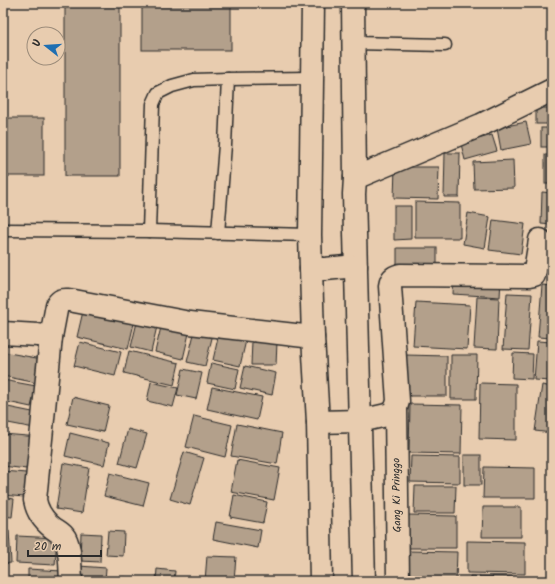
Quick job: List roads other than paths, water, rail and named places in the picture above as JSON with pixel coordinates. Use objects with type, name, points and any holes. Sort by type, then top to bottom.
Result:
[{"type":"street","points":[[313,3],[310,235],[313,337],[318,422],[321,581]]},
{"type":"street","points":[[353,3],[354,194],[364,581]]},
{"type":"street","points":[[355,178],[481,125],[552,90]]},
{"type":"street","name":"Gang Ki Pringgo","points":[[398,581],[396,408],[398,401],[390,286],[392,279],[400,274],[534,275],[540,240]]},
{"type":"street","points":[[311,268],[325,269],[356,266]]},
{"type":"street","points":[[71,581],[69,548],[65,537],[48,524],[38,512],[35,500],[51,337],[60,301],[64,299],[190,323],[313,337]]},
{"type":"street","points":[[3,333],[51,337]]},
{"type":"street","points":[[318,422],[360,420],[391,414],[396,408]]},
{"type":"lane","points":[[354,43],[445,45]]},
{"type":"lane","points":[[149,231],[153,104],[158,93],[172,86],[194,80],[312,78]]},
{"type":"lane","points":[[218,233],[225,145],[228,79]]},
{"type":"lane","points":[[3,230],[149,231],[310,235]]}]
